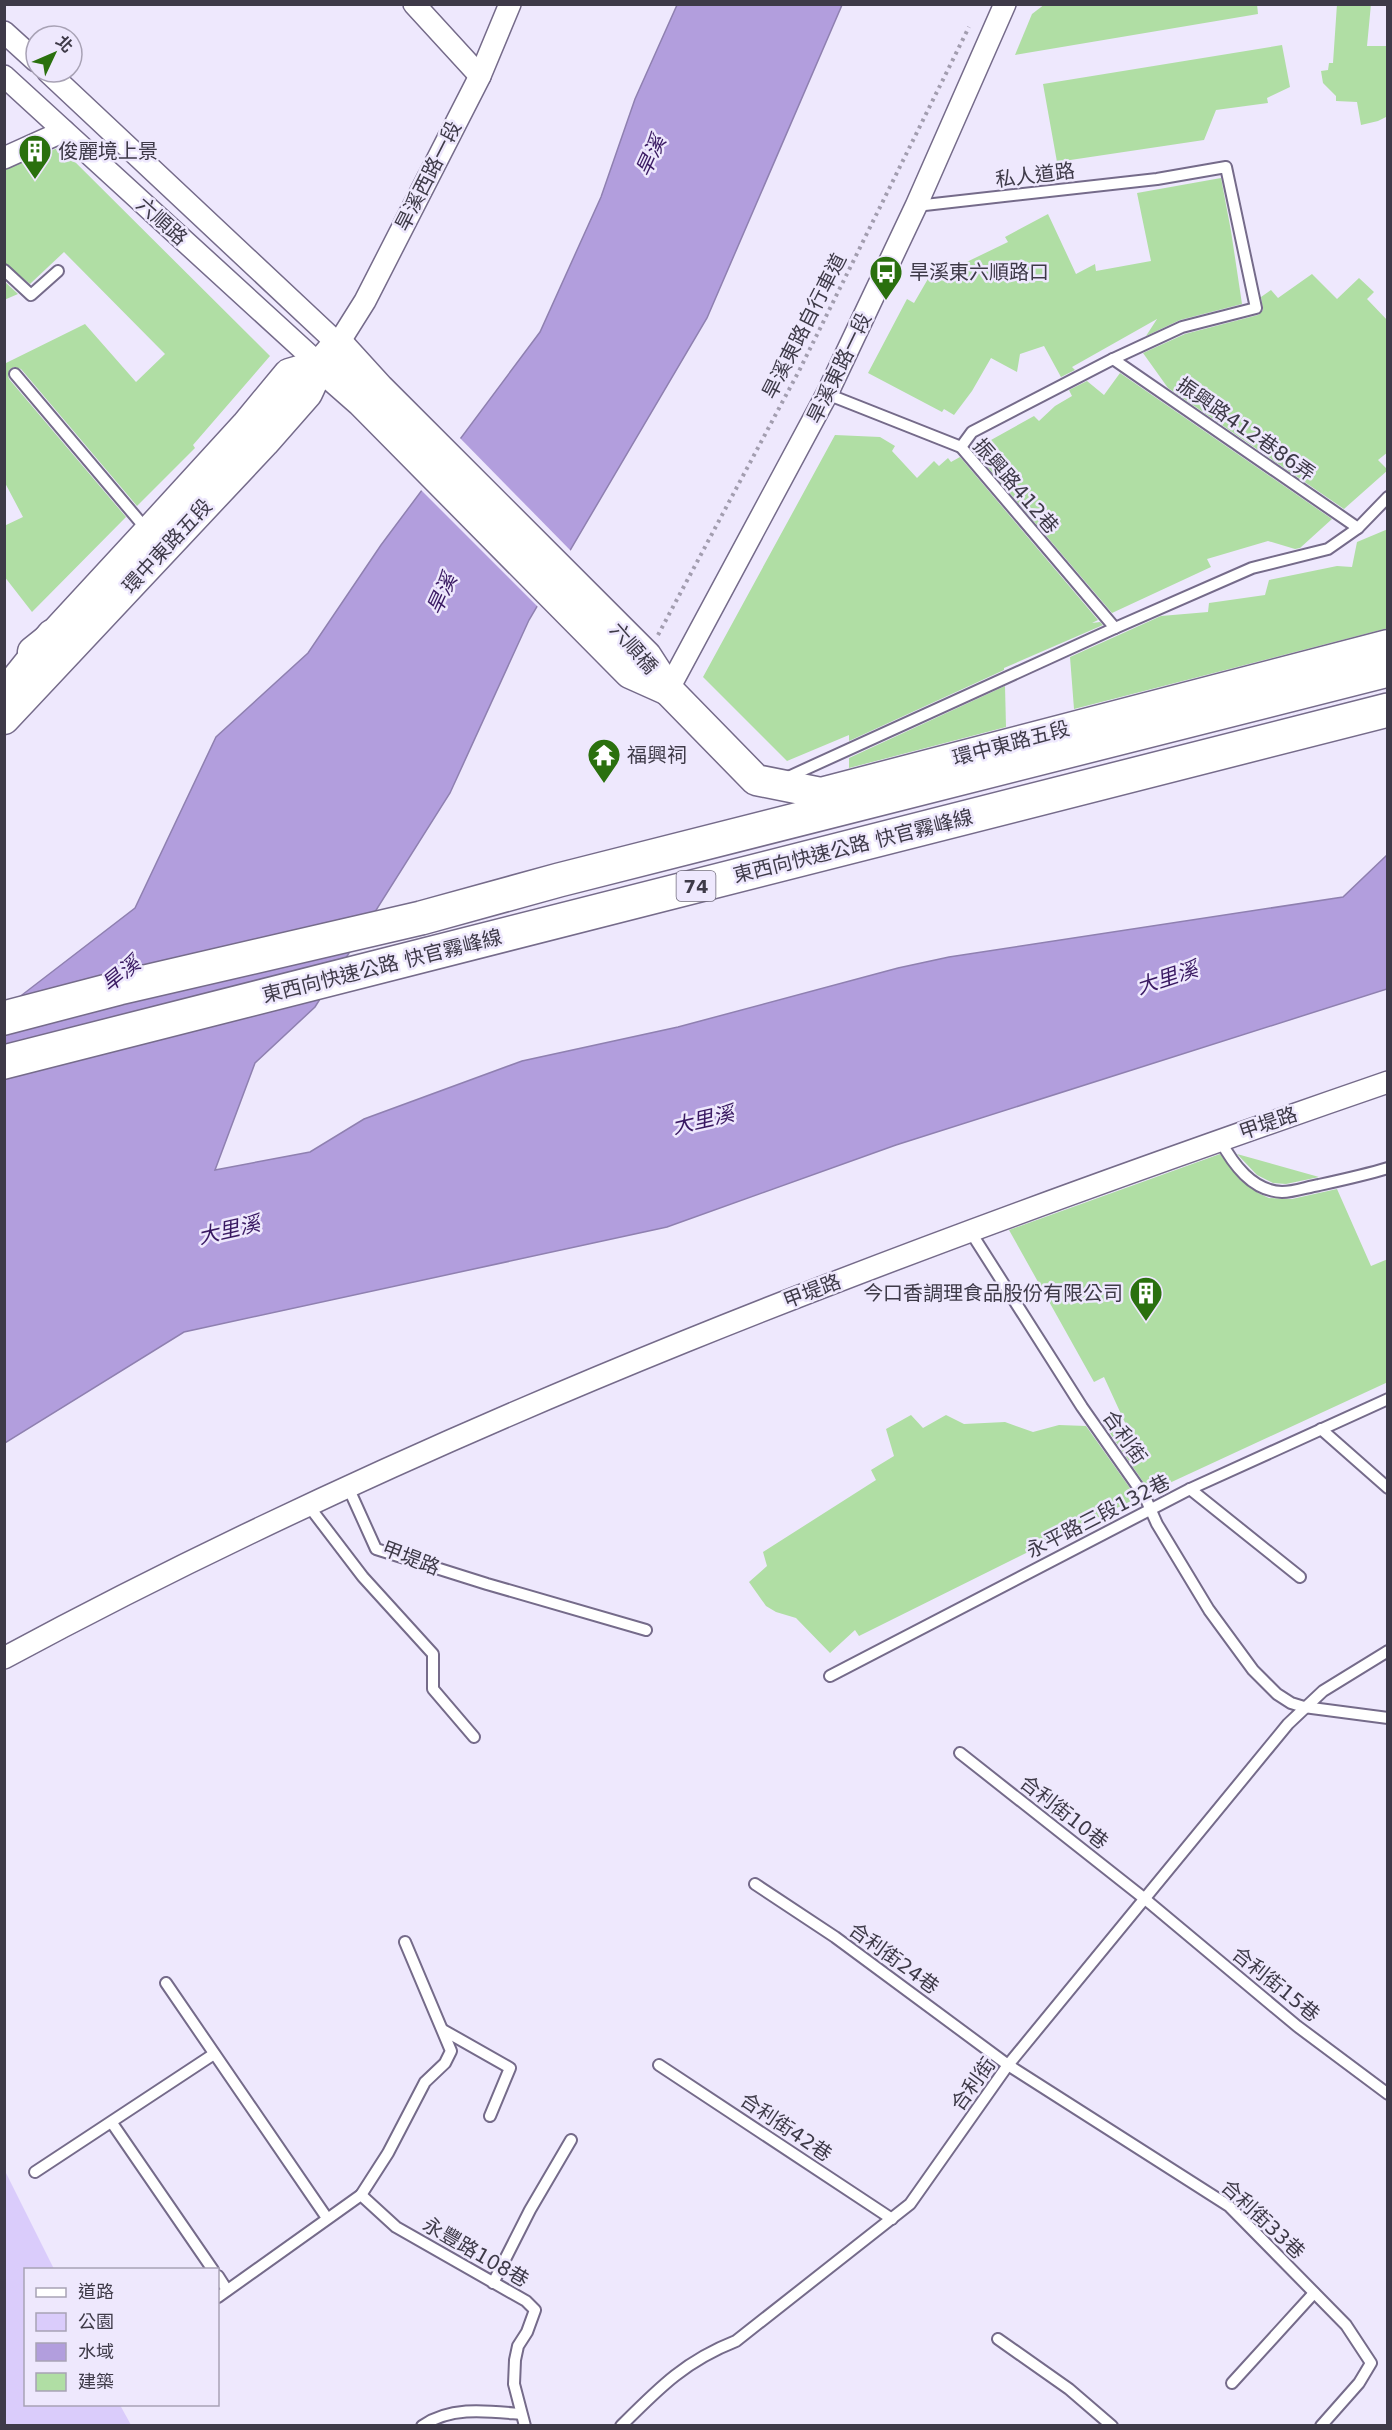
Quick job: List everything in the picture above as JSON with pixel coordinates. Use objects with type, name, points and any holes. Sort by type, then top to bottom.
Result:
[{"type":"highway","points":[[4,697],[53,636]]},
{"type":"highway","name":"東西向快速公路 快官霧峰線","points":[[4,1018],[119,988],[421,918],[559,880],[1388,670]]},
{"type":"highway","name":"東西向快速公路 快官霧峰線","points":[[4,1062],[1388,710]]},
{"type":"street","points":[[414,4],[480,76]]},
{"type":"street","name":"旱溪西路一段","points":[[329,354],[365,301],[480,76],[510,4]]},
{"type":"street","name":"旱溪東路一段","points":[[668,690],[827,394],[916,207],[1005,4]]},
{"type":"street","points":[[4,32],[24,50]]},
{"type":"street","name":"六順路","points":[[4,76],[64,130],[329,354]]},
{"type":"street","name":"六順路","points":[[60,84],[329,354]]},
{"type":"street","points":[[4,158],[64,130]]},
{"type":"street","name":"六順橋","points":[[329,354],[379,389],[646,656],[668,690]]},
{"type":"street","name":"六順橋","points":[[329,354],[361,401],[630,673],[668,690]]},
{"type":"street","name":"環中東路五段","points":[[4,676],[53,636],[246,426],[289,374],[329,354]]},
{"type":"street","name":"環中東路五段","points":[[4,719],[264,442],[307,393],[329,354]]},
{"type":"street","name":"環中東路五段","points":[[668,690],[756,780],[821,793],[1388,645]]},
{"type":"street","name":"甲堤路","points":[[4,1658],[137,1587],[308,1504],[522,1408],[722,1326],[970,1231],[1220,1140],[1388,1083]]},
{"type":"lane","name":"私人道路","points":[[916,207],[1157,179],[1226,167],[1256,308],[1182,327],[1113,359]]},
{"type":"lane","points":[[4,270],[31,295],[58,271]]},
{"type":"lane","points":[[961,447],[972,432],[1113,359]]},
{"type":"lane","name":"振興路412巷86弄","points":[[1113,359],[1358,528]]},
{"type":"lane","points":[[15,374],[149,532]]},
{"type":"lane","name":"振興路412巷","points":[[827,394],[961,447],[1115,628]]},
{"type":"lane","points":[[772,785],[1252,568],[1328,549],[1358,528],[1388,497]]},
{"type":"lane","points":[[1220,1140],[1230,1158],[1250,1180],[1268,1189],[1282,1192],[1357,1177],[1388,1168]]},
{"type":"lane","name":"合利街","points":[[970,1231],[1082,1407],[1145,1497],[1156,1524],[1209,1610],[1253,1670],[1277,1694],[1291,1703],[1304,1707],[1388,1718]]},
{"type":"lane","name":"永平路三段132巷","points":[[830,1676],[1190,1489],[1388,1399]]},
{"type":"lane","points":[[1321,1429],[1388,1488]]},
{"type":"lane","name":"甲堤路","points":[[348,1487],[376,1548],[487,1584],[646,1630]]},
{"type":"lane","points":[[1190,1489],[1300,1577]]},
{"type":"lane","name":"甲堤路","points":[[308,1504],[363,1577],[433,1654],[433,1689],[474,1737]]},
{"type":"lane","points":[[1304,1707],[1323,1691],[1388,1651]]},
{"type":"lane","name":"合利街","points":[[621,2426],[666,2381],[709,2352],[736,2341],[910,2204],[1008,2065],[1304,1707]]},
{"type":"lane","name":"合利街10巷","points":[[960,1753],[1145,1899]]},
{"type":"lane","name":"合利街24巷","points":[[755,1884],[835,1937],[1008,2065]]},
{"type":"lane","name":"合利街15巷","points":[[1145,1899],[1297,2026],[1388,2094]]},
{"type":"lane","points":[[222,2293],[361,2195],[388,2153],[425,2082],[445,2063],[451,2050],[405,1942]]},
{"type":"lane","points":[[166,1983],[327,2218]]},
{"type":"lane","points":[[443,2030],[510,2068],[490,2116]]},
{"type":"lane","points":[[35,2172],[214,2054]]},
{"type":"lane","name":"合利街42巷","points":[[659,2065],[892,2219]]},
{"type":"lane","name":"合利街33巷","points":[[1008,2065],[1229,2206],[1346,2325],[1371,2363],[1359,2383],[1321,2426]]},
{"type":"lane","points":[[112,2123],[212,2268]]},
{"type":"lane","points":[[493,2283],[530,2210],[571,2140]]},
{"type":"lane","name":"永豐路108巷","points":[[361,2195],[396,2227],[526,2301],[535,2310],[527,2332],[518,2346],[515,2360],[514,2384],[525,2426]]},
{"type":"lane","points":[[1232,2383],[1314,2294]]},
{"type":"lane","points":[[998,2339],[1069,2389],[1112,2426]]},
{"type":"lane","points":[[422,2426],[429,2421],[471,2410],[520,2414]]},
{"type":"path","name":"旱溪東路自行車道","points":[[646,656],[800,369],[970,26]]},
{"type":"green space","points":[[4,2169],[54,2268],[24,2268],[24,2406],[121,2406],[131,2425],[5,2425]]},
{"type":"water","points":[[677,5],[842,5],[707,318],[529,620],[450,793],[315,1007],[255,1063],[215,1170],[310,1152],[364,1119],[522,1061],[678,1027],[898,968],[949,957],[1343,897],[1387,855],[1387,989],[896,1145],[667,1227],[184,1332],[5,1443],[5,1008],[135,908],[216,737],[308,653],[381,545],[540,332],[601,197],[635,99]]},
{"type":"pier","points":[[458,436],[572,552],[539,608],[419,488]]},
{"type":"building","points":[[1045,4],[1257,4],[1258,14],[1015,55],[1032,14]]},
{"type":"building","points":[[1337,4],[1371,4],[1367,46],[1388,46],[1388,116],[1378,121],[1361,125],[1357,102],[1336,101],[1336,96],[1323,83],[1321,71],[1328,70],[1329,63],[1333,63]]},
{"type":"building","points":[[1282,45],[1290,87],[1267,98],[1268,103],[1216,110],[1204,140],[1057,162],[1043,84]]},
{"type":"building","points":[[60,147],[270,356],[193,445],[195,448],[137,506],[21,369],[14,367],[10,369],[9,379],[126,517],[32,612],[4,576],[4,526],[23,517],[4,481],[4,364],[85,324],[136,382],[165,354],[64,252],[30,284],[4,263],[4,170]]},
{"type":"building","points":[[1221,178],[1242,304],[1180,320],[1146,336],[1157,319],[1072,367],[1075,370],[1061,377],[1044,346],[1020,354],[1017,372],[991,358],[972,391],[954,415],[944,409],[942,412],[868,373],[907,299],[914,303],[936,265],[948,271],[1008,242],[1005,237],[1048,214],[1076,274],[1095,264],[1096,271],[1151,261],[1137,193]]},
{"type":"building","points":[[1312,274],[1337,299],[1359,278],[1374,292],[1367,299],[1388,321],[1388,452],[1378,460],[1388,470],[1344,509],[1168,388],[1143,353],[1185,334],[1258,315],[1263,310],[1261,297],[1271,290],[1278,298]]},
{"type":"building","points":[[4,281],[18,294],[4,300]]},
{"type":"building","points":[[1120,373],[1332,519],[1300,548],[1295,549],[1268,541],[1207,559],[1211,567],[1112,613],[973,450],[1034,416],[1039,421],[1055,406],[1072,396],[1069,390],[1087,381],[1104,395]]},
{"type":"building","points":[[835,435],[880,437],[895,446],[892,451],[917,478],[934,461],[939,466],[948,458],[951,462],[960,457],[1098,620],[1092,623],[1100,622],[1103,625],[1004,668],[1004,670],[849,741],[849,735],[787,761],[703,677]]},
{"type":"building","points":[[1388,529],[1388,628],[1074,709],[1070,657],[1161,616],[1208,612],[1209,603],[1265,595],[1269,580],[1337,566],[1352,567],[1357,542]]},
{"type":"building","points":[[1005,686],[1006,727],[849,768],[849,758]]},
{"type":"building","points":[[1220,1154],[1240,1180],[1269,1198],[1292,1199],[1337,1189],[1371,1266],[1388,1259],[1388,1382],[1150,1492],[1105,1426],[1127,1427],[1104,1377],[1094,1382],[1009,1230]]},
{"type":"building","points":[[1237,1154],[1319,1177],[1286,1184],[1273,1183],[1257,1175]]},
{"type":"building","points":[[911,1415],[923,1428],[946,1415],[964,1424],[1005,1422],[1033,1432],[1059,1425],[1086,1426],[1137,1498],[859,1636],[855,1630],[830,1653],[796,1618],[776,1612],[766,1606],[749,1582],[767,1566],[763,1552],[876,1480],[871,1470],[894,1456],[886,1429]]},
{"type":"place","name":"俊麗境上景","points":[[35,180]]},
{"type":"place","name":"旱溪東六順路口","points":[[886,301]]},
{"type":"place","name":"福興祠","points":[[604,784]]},
{"type":"place","name":"今口香調理食品股份有限公司","points":[[1146,1322]]},
{"type":"water label","name":"旱溪","points":[[651,156]]},
{"type":"water label","name":"旱溪","points":[[442,594]]},
{"type":"water label","name":"旱溪","points":[[121,974]]},
{"type":"water label","name":"大里溪","points":[[1167,978]]},
{"type":"water label","name":"大里溪","points":[[703,1120]]},
{"type":"water label","name":"大里溪","points":[[229,1230]]}]
